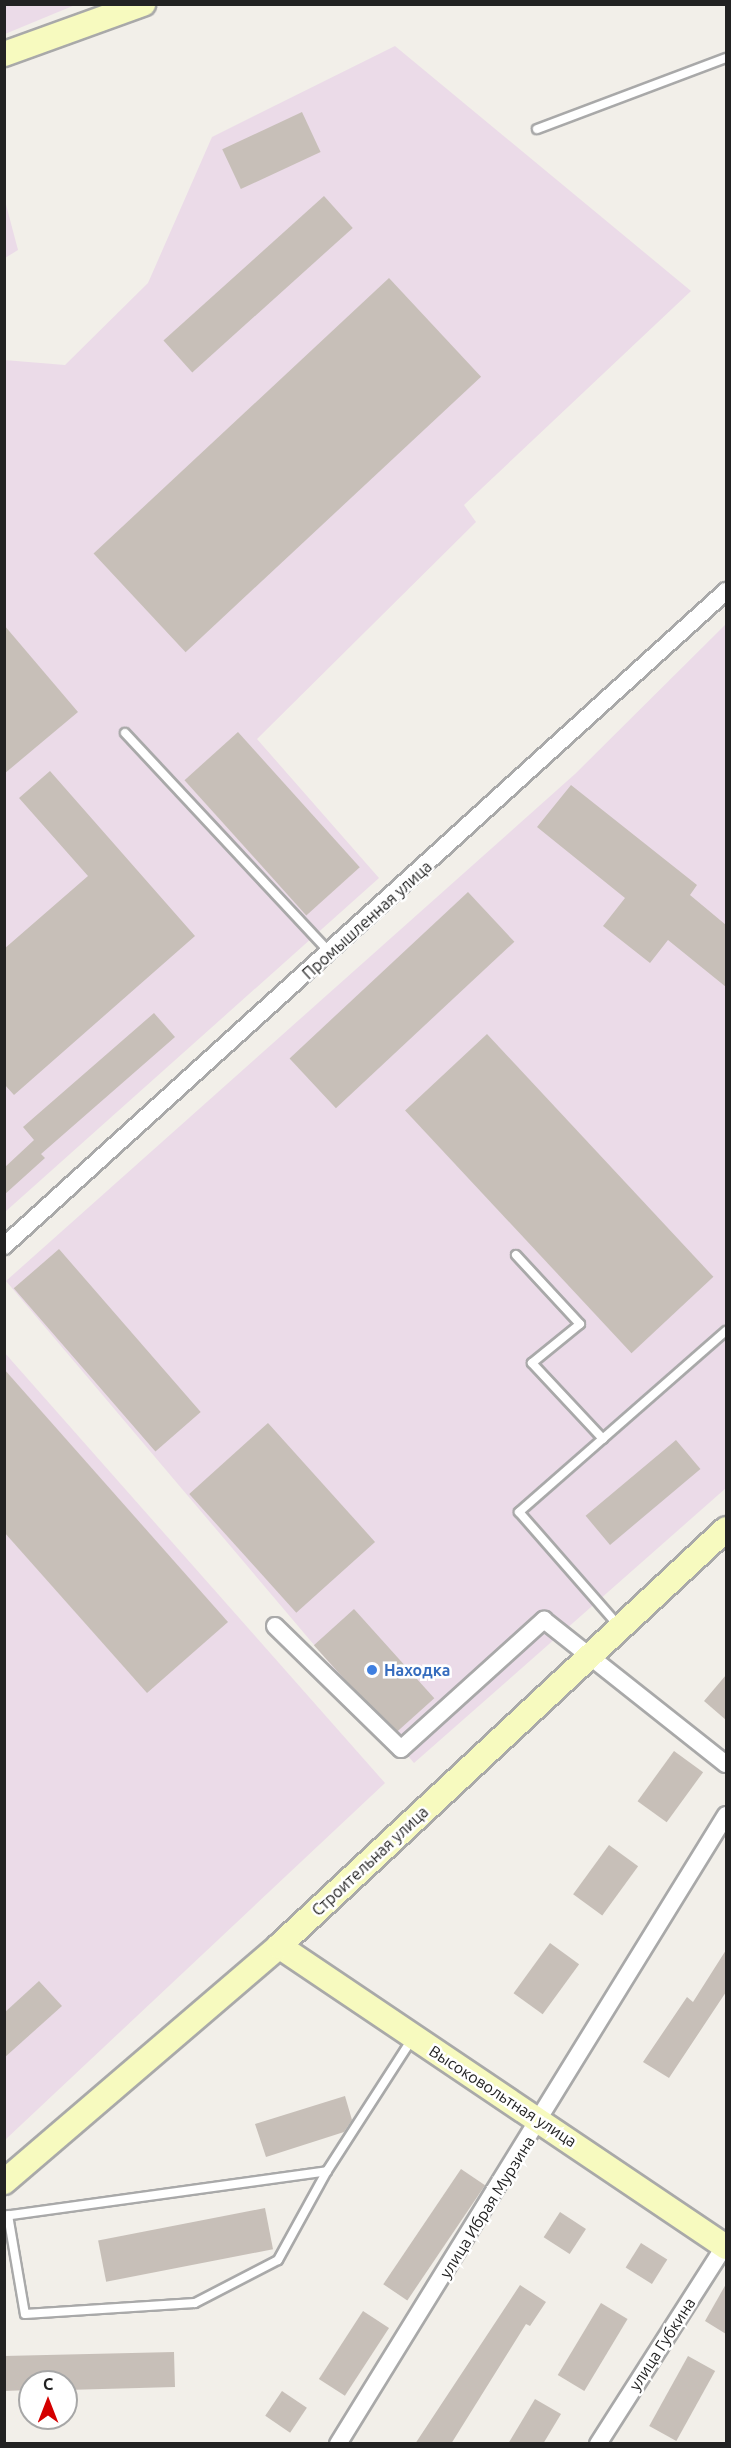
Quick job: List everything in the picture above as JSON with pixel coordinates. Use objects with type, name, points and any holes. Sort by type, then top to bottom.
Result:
[{"type":"main road","points":[[4,54],[143,4]]},
{"type":"main road","name":"Строительная улица","points":[[4,2182],[279,1946],[726,1529]]},
{"type":"main road","name":"Высоковольтная улица","points":[[279,1946],[726,2246]]},
{"type":"street","name":"Промышленная улица","points":[[4,1246],[331,953],[726,591]]},
{"type":"street","points":[[275,1626],[401,1749],[544,1620],[587,1659],[726,1764]]},
{"type":"street","name":"улица Ибрая Мурзина","points":[[338,2444],[541,2120],[726,1815]]},
{"type":"street","name":"улица Губкина","points":[[598,2444],[726,2246]]},
{"type":"lane","points":[[537,129],[726,58]]},
{"type":"lane","points":[[125,733],[331,953]]},
{"type":"lane","points":[[516,1255],[580,1324],[532,1363],[603,1439]]},
{"type":"lane","points":[[620,1628],[519,1512],[726,1331]]},
{"type":"lane","points":[[327,2171],[6,2215],[25,2314],[195,2303],[278,2260],[327,2171],[413,2038]]},
{"type":"shaded area","points":[[5,4],[75,4],[75,5],[5,34]]},
{"type":"shaded area","points":[[395,46],[691,291],[464,505],[476,522],[257,739],[379,878],[5,1212],[4,360],[65,365],[148,283],[212,137]]},
{"type":"shaded area","points":[[4,197],[18,250],[5,258],[4,258]]},
{"type":"shaded area","points":[[726,624],[726,1488],[414,1763],[6,1281],[575,774]]},
{"type":"shaded area","points":[[4,1352],[385,1783],[5,2140],[4,2140]]},
{"type":"building","points":[[302,112],[321,152],[241,189],[222,149]]},
{"type":"building","points":[[324,196],[353,228],[192,372],[163,341]]},
{"type":"building","points":[[389,278],[481,377],[186,652],[94,554]]},
{"type":"building","points":[[4,625],[78,712],[4,774]]},
{"type":"building","points":[[238,732],[360,867],[306,915],[184,780]]},
{"type":"building","points":[[50,771],[195,936],[14,1095],[4,1084],[4,949],[88,876],[19,798]]},
{"type":"building","points":[[571,785],[697,885],[690,895],[726,925],[726,987],[668,940],[650,963],[603,926],[625,898],[537,827]]},
{"type":"building","points":[[468,892],[514,942],[336,1108],[290,1058]]},
{"type":"building","points":[[154,1013],[175,1037],[41,1154],[45,1158],[4,1195],[4,1168],[34,1140],[23,1127]]},
{"type":"building","points":[[487,1034],[713,1277],[632,1353],[405,1110]]},
{"type":"building","points":[[59,1249],[201,1412],[155,1451],[14,1288]]},
{"type":"building","points":[[4,1369],[228,1622],[147,1693],[4,1532]]},
{"type":"building","points":[[268,1423],[375,1542],[296,1613],[189,1494]]},
{"type":"building","points":[[676,1440],[700,1469],[610,1545],[586,1516]]},
{"type":"building","points":[[354,1609],[434,1698],[394,1734],[314,1645]]},
{"type":"building","points":[[726,1675],[726,1720],[704,1701]]},
{"type":"building","points":[[674,1751],[703,1772],[667,1822],[638,1801]]},
{"type":"building","points":[[609,1845],[638,1866],[602,1916],[573,1894]]},
{"type":"building","points":[[550,1943],[579,1964],[543,2014],[514,1993]]},
{"type":"building","points":[[726,1950],[726,1992],[669,2078],[643,2062],[687,1997],[693,2002]]},
{"type":"building","points":[[39,1981],[62,2006],[4,2058],[4,2013]]},
{"type":"building","points":[[345,2096],[352,2120],[344,2132],[266,2157],[255,2124]]},
{"type":"building","points":[[461,2169],[485,2185],[407,2300],[383,2284]]},
{"type":"building","points":[[265,2208],[273,2249],[106,2282],[98,2240]]},
{"type":"building","points":[[560,2212],[586,2229],[570,2254],[544,2237]]},
{"type":"building","points":[[641,2243],[667,2259],[652,2284],[626,2268]]},
{"type":"building","points":[[726,2284],[726,2334],[705,2321]]},
{"type":"building","points":[[520,2285],[546,2302],[530,2326],[526,2324],[451,2444],[415,2444]]},
{"type":"building","points":[[601,2303],[628,2319],[584,2391],[558,2375]]},
{"type":"building","points":[[363,2311],[389,2328],[345,2396],[319,2379]]},
{"type":"building","points":[[174,2352],[175,2387],[78,2390],[78,2370],[18,2370],[18,2390],[4,2391],[4,2356]]},
{"type":"building","points":[[688,2356],[715,2371],[676,2441],[649,2426]]},
{"type":"building","points":[[282,2391],[307,2408],[290,2433],[265,2416]]},
{"type":"building","points":[[535,2399],[561,2414],[543,2444],[508,2444]]},
{"type":"place","name":"Находка","points":[[372,1670]]}]
